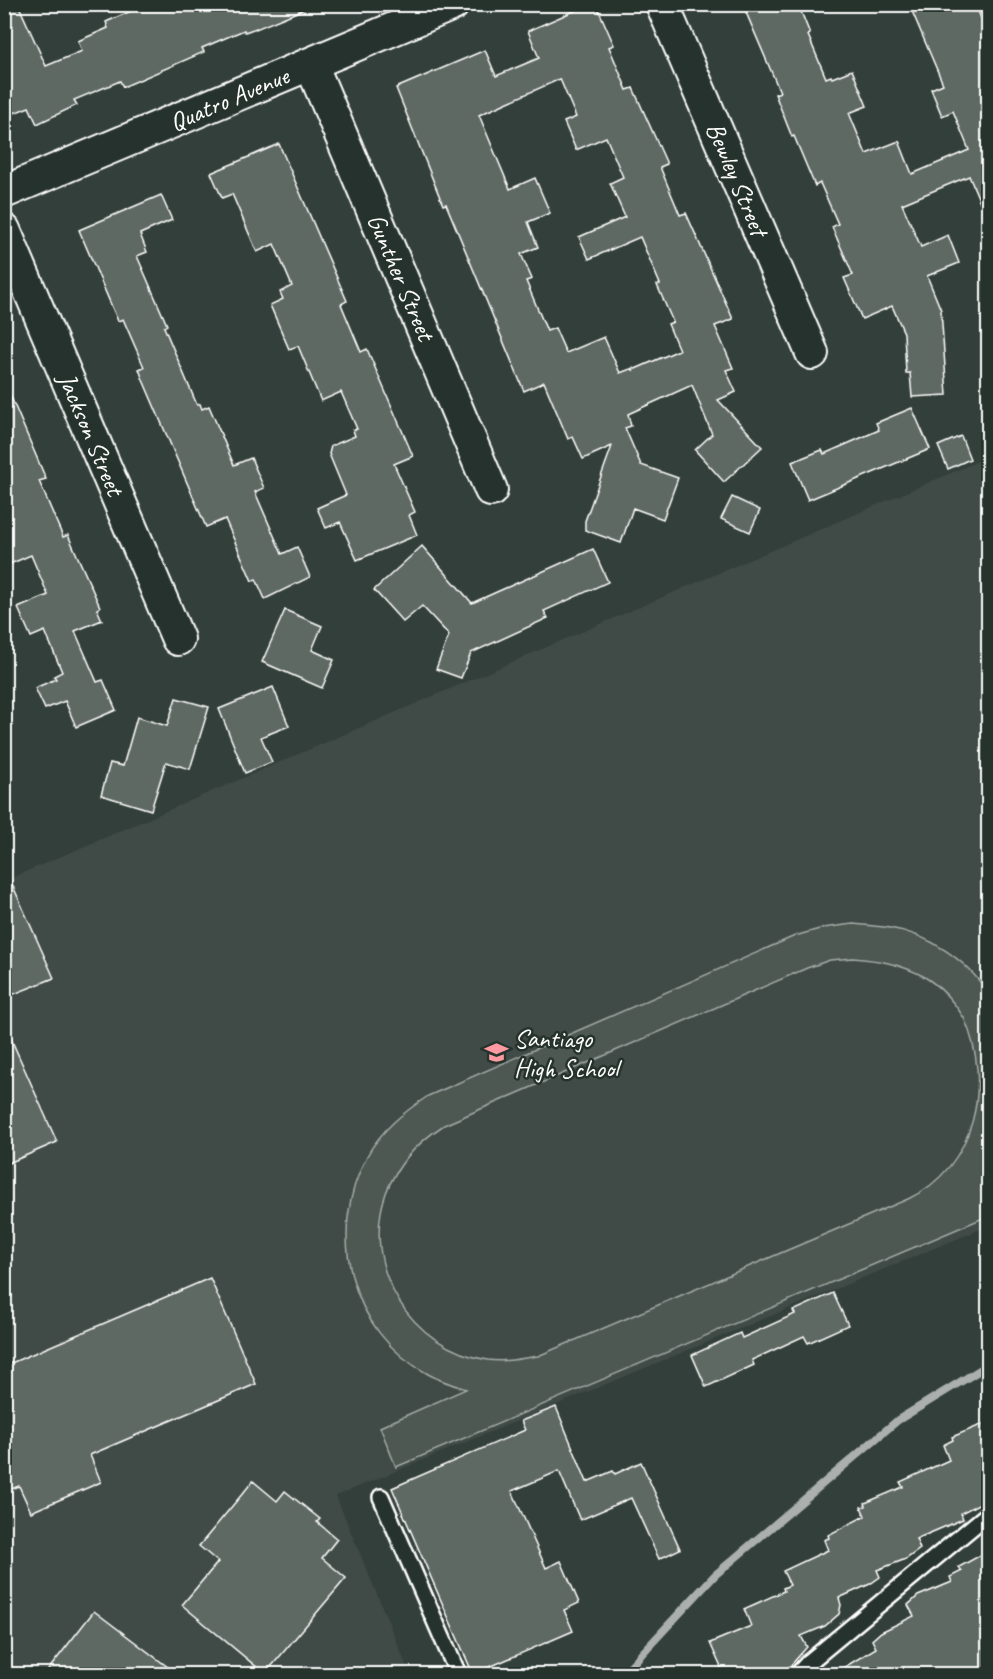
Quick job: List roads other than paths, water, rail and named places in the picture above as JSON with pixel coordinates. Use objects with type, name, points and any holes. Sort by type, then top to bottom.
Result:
[{"type":"street","name":"Quatro Avenue","points":[[4,192],[453,4]]},
{"type":"street","name":"Bewley Street","points":[[662,4],[812,353]]},
{"type":"street","name":"Gunther Street","points":[[311,64],[491,490]]},
{"type":"street","name":"Jackson Street","points":[[4,230],[178,639]]},
{"type":"lane","points":[[381,1497],[458,1674]]},
{"type":"lane","points":[[798,1674],[808,1663],[988,1514]]},
{"type":"waterway","points":[[623,1674],[715,1575],[898,1420],[988,1365]]},
{"type":"place","name":"Santiago High School","points":[[496,1053]]}]
